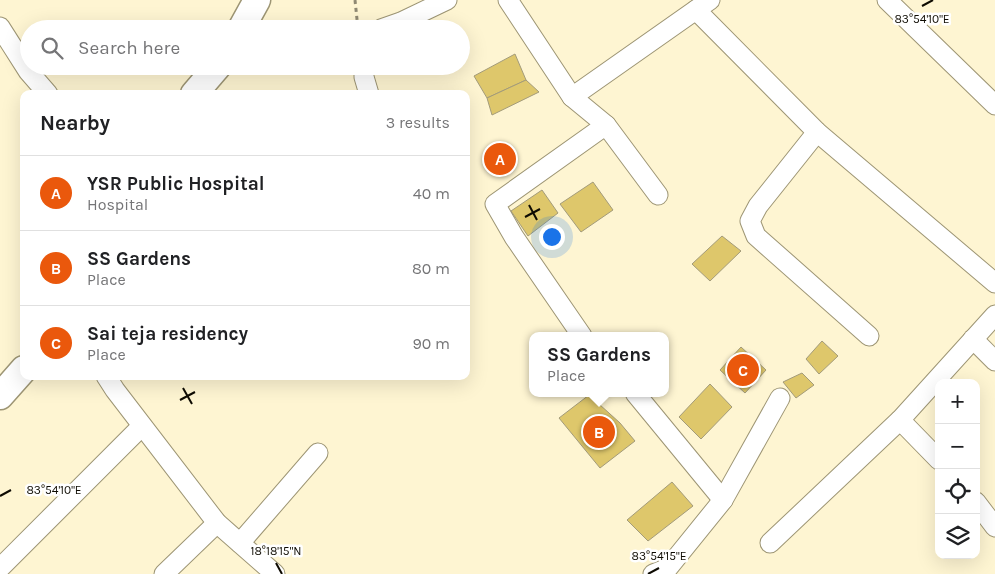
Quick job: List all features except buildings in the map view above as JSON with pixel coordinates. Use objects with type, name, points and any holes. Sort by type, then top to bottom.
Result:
[{"type":"street","points":[[246,20],[257,0]]},
{"type":"street","points":[[405,20],[447,0]]},
{"type":"street","points":[[508,0],[572,97],[606,125],[658,195]]},
{"type":"street","points":[[897,3],[995,105]]},
{"type":"street","points":[[572,97],[703,5],[817,132],[995,283]]},
{"type":"street","points":[[0,27],[20,59]]},
{"type":"street","points":[[31,75],[44,90]]},
{"type":"street","points":[[197,90],[210,75]]},
{"type":"street","points":[[364,75],[368,90]]},
{"type":"street","points":[[579,332],[514,237],[495,204],[606,125]]},
{"type":"street","points":[[817,132],[758,206],[750,221],[756,236],[869,336]]},
{"type":"street","points":[[770,543],[900,420],[995,315]]},
{"type":"street","points":[[974,338],[995,361]]},
{"type":"street","points":[[0,396],[20,374]]},
{"type":"street","points":[[109,380],[217,523],[274,574]]},
{"type":"street","points":[[638,397],[723,500]]},
{"type":"street","points":[[653,574],[668,568],[723,500],[780,398]]},
{"type":"street","points":[[900,420],[935,456]]},
{"type":"street","points":[[0,568],[142,426]]},
{"type":"street","points":[[240,543],[318,453]]},
{"type":"street","points":[[980,507],[995,527]]},
{"type":"street","points":[[164,574],[217,523]]},
{"type":"path","points":[[355,0],[357,20]]},
{"type":"place","name":"YSR Public Hospital","points":[[500,159]]},
{"type":"place","name":"Sai teja residency","points":[[743,370]]},
{"type":"place","name":"SS Gardens","points":[[599,432]]}]
